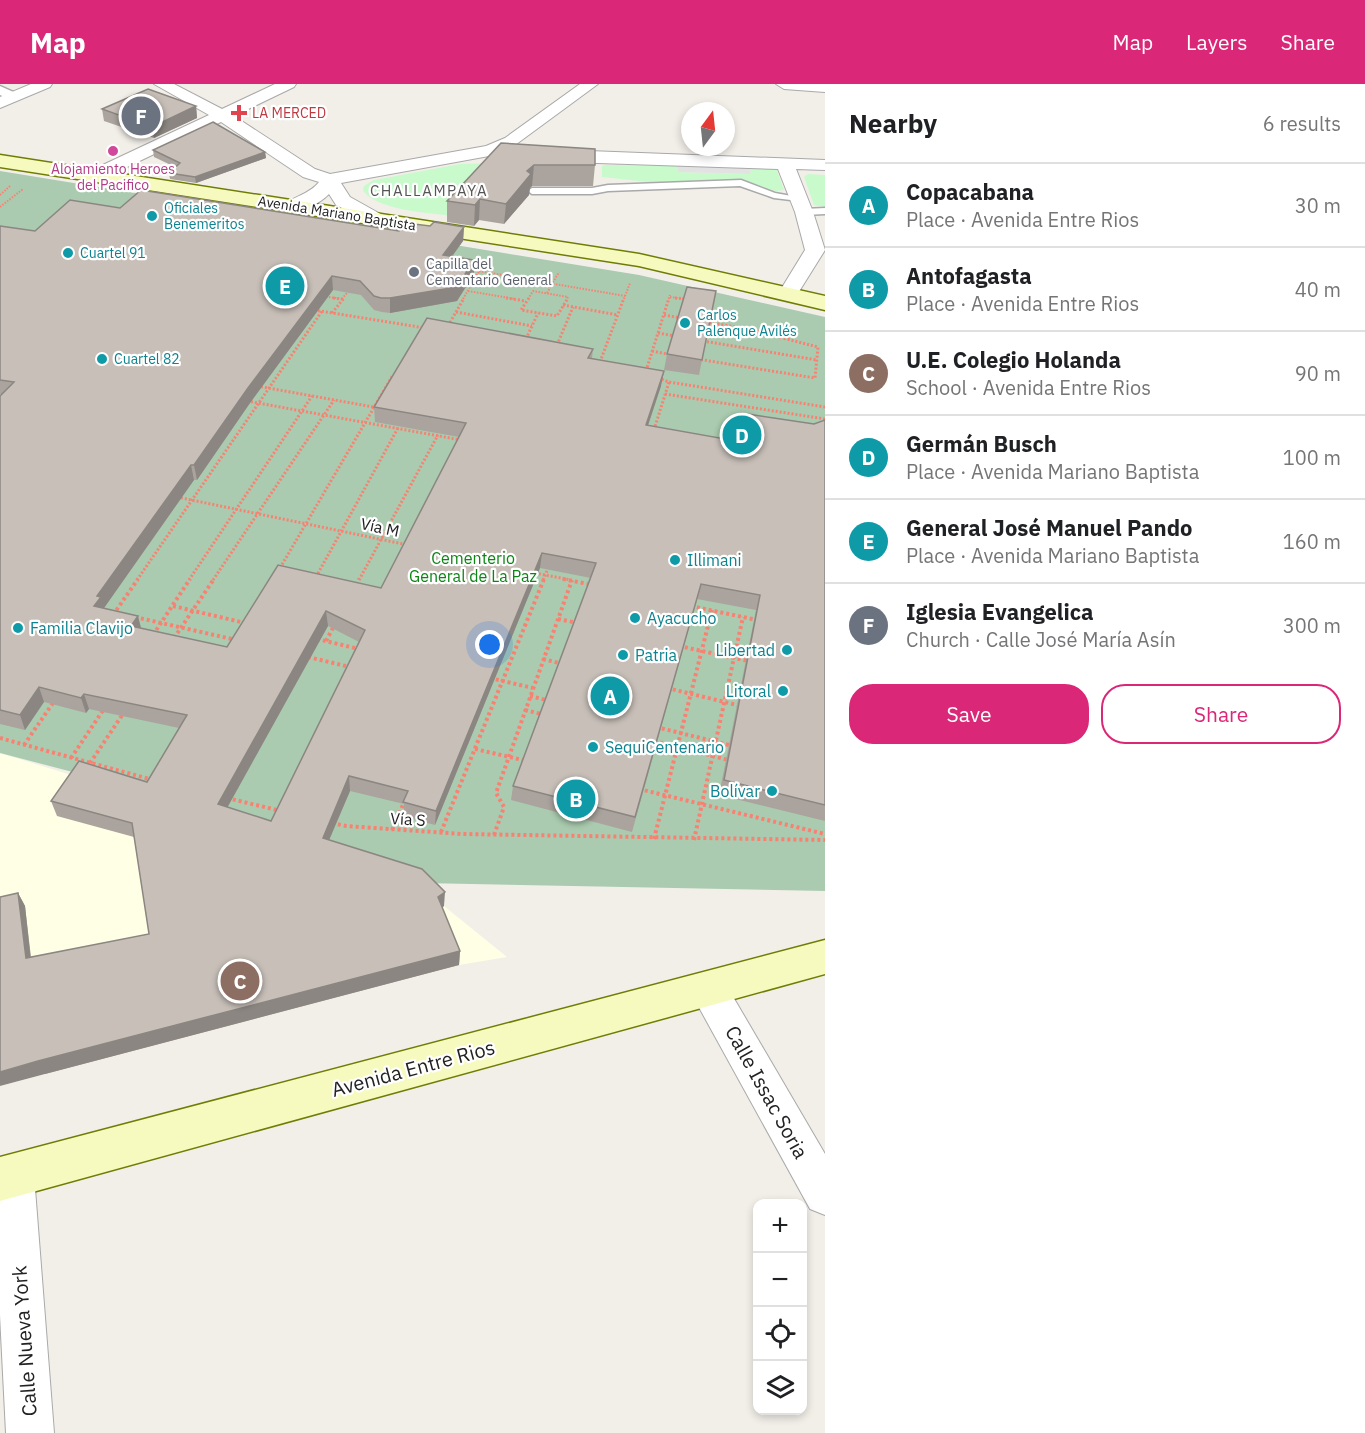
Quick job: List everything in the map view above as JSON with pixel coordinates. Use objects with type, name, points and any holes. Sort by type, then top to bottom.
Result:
[{"type":"main road","name":"Avenida Mariano Baptista","points":[[0,161],[639,260],[825,303]]},
{"type":"main road","name":"Avenida Entre Rios","points":[[6,1178],[825,957]]},
{"type":"street","points":[[5,97],[44,84]]},
{"type":"street","points":[[162,84],[221,116],[309,173],[330,180],[489,151],[537,156],[825,165]]},
{"type":"street","points":[[96,175],[288,84]]},
{"type":"street","points":[[489,151],[511,142],[590,84]]},
{"type":"street","points":[[784,84],[825,87]]},
{"type":"street","points":[[785,164],[815,250],[788,294]]},
{"type":"street","points":[[293,206],[323,192],[330,180]]},
{"type":"street","points":[[330,180],[343,201],[377,220]]},
{"type":"street","name":"Calle Issac Soria","points":[[709,990],[825,1194]]},
{"type":"street","name":"Calle Nueva York","points":[[6,1178],[30,1433]]},
{"type":"lane","points":[[532,191],[592,191],[608,188],[741,183],[801,205],[825,211]]},
{"type":"path","points":[[0,207],[24,187]]},
{"type":"path","points":[[444,332],[489,253]]},
{"type":"path","points":[[547,293],[562,266]]},
{"type":"path","points":[[479,271],[625,296]]},
{"type":"path","points":[[332,313],[354,282]]},
{"type":"path","points":[[468,291],[526,301]]},
{"type":"path","points":[[533,291],[568,297],[557,316],[521,310],[526,301],[533,291]]},
{"type":"path","points":[[645,372],[672,291]]},
{"type":"path","points":[[319,296],[342,299]]},
{"type":"path","points":[[563,306],[618,315]]},
{"type":"path","points":[[554,353],[573,307]]},
{"type":"path","points":[[313,310],[434,330]]},
{"type":"path","points":[[109,622],[322,311]]},
{"type":"path","points":[[456,312],[532,326]]},
{"type":"path","points":[[522,347],[538,313]]},
{"type":"path","points":[[664,315],[685,319]]},
{"type":"path","points":[[307,318],[316,320]]},
{"type":"path","points":[[687,357],[815,378],[818,347],[748,329],[706,322]]},
{"type":"path","points":[[658,333],[681,337]]},
{"type":"path","points":[[692,339],[817,360]]},
{"type":"path","points":[[652,351],[675,355]]},
{"type":"path","points":[[276,573],[398,367]]},
{"type":"path","points":[[639,371],[669,382],[825,407]]},
{"type":"path","points":[[651,438],[669,382]]},
{"type":"path","points":[[249,385],[384,408]]},
{"type":"path","points":[[665,394],[825,419]]},
{"type":"path","points":[[148,642],[312,396]]},
{"type":"path","points":[[238,399],[467,441]]},
{"type":"path","points":[[168,647],[334,399]]},
{"type":"path","points":[[744,423],[749,406]]},
{"type":"path","points":[[724,452],[729,442],[733,421],[755,425],[752,445],[729,442]]},
{"type":"path","points":[[313,582],[398,428]]},
{"type":"path","points":[[354,590],[438,435]]},
{"type":"path","points":[[222,439],[233,441]]},
{"type":"path","name":"Vía M","points":[[170,495],[412,546]]},
{"type":"path","points":[[441,832],[550,564]]},
{"type":"path","points":[[566,579],[569,570]]},
{"type":"path","points":[[527,571],[595,585]]},
{"type":"path","points":[[494,835],[504,807],[495,793],[572,580]]},
{"type":"path","points":[[729,614],[732,603]]},
{"type":"path","points":[[688,605],[766,622]]},
{"type":"path","points":[[172,606],[247,623],[231,650]]},
{"type":"path","points":[[106,610],[237,640]]},
{"type":"path","points":[[654,839],[712,610]]},
{"type":"path","points":[[694,840],[743,617]]},
{"type":"path","points":[[558,619],[580,624]]},
{"type":"path","points":[[326,641],[337,621]]},
{"type":"path","points":[[316,639],[360,649]]},
{"type":"path","points":[[668,643],[757,663]]},
{"type":"path","points":[[305,656],[351,667]]},
{"type":"path","points":[[543,659],[566,665]]},
{"type":"path","points":[[482,677],[533,688]]},
{"type":"path","points":[[657,686],[747,707]]},
{"type":"path","points":[[530,696],[553,702]]},
{"type":"path","points":[[24,745],[57,698]]},
{"type":"path","points":[[71,758],[110,700]]},
{"type":"path","points":[[90,763],[129,705]]},
{"type":"path","points":[[525,710],[547,715]]},
{"type":"path","points":[[646,725],[738,747]]},
{"type":"path","points":[[0,738],[154,780]]},
{"type":"path","points":[[644,739],[735,761]]},
{"type":"path","points":[[475,748],[531,762]]},
{"type":"path","points":[[632,787],[825,834]]},
{"type":"path","points":[[222,796],[289,813]]},
{"type":"path","points":[[392,830],[406,798]]},
{"type":"path","name":"Vía S","points":[[323,821],[345,826],[392,830],[494,835],[694,840],[825,840]]},
{"type":"shaded area","points":[[677,166],[749,167],[751,174],[678,172]]},
{"type":"shaded area","points":[[0,753],[421,883],[444,906],[507,957],[459,965],[0,1086]]},
{"type":"green space","points":[[500,163],[452,216],[390,206],[369,197],[363,190],[364,186],[374,180],[460,164]]},
{"type":"green space","points":[[602,166],[677,166],[678,172],[751,174],[749,167],[776,168],[784,190],[776,191],[733,180],[657,183],[602,177]]},
{"type":"green space","name":"Cementerio General de La Paz","points":[[0,171],[639,275],[825,317],[825,891],[421,883],[84,775],[0,753]]},
{"type":"green space","points":[[808,174],[825,175],[825,207],[814,205],[804,177]]},
{"type":"building","points":[[148,89],[196,106],[152,127],[102,109]]},
{"type":"building","points":[[213,122],[265,152],[195,177],[169,173],[180,163],[153,150]]},
{"type":"building","points":[[501,143],[595,149],[595,165],[534,165],[527,171],[531,174],[506,204],[480,199],[475,205],[447,201]]},
{"type":"building","points":[[141,190],[399,231],[406,223],[430,226],[434,222],[464,227],[443,255],[474,260],[457,287],[390,298],[374,296],[360,281],[332,276],[194,465],[191,465],[97,596],[101,597],[94,606],[138,616],[131,626],[227,647],[278,565],[381,588],[466,423],[374,407],[427,318],[593,349],[588,358],[664,371],[646,425],[736,441],[741,413],[814,424],[825,420],[825,805],[724,780],[760,595],[701,584],[635,817],[513,786],[596,563],[542,553],[436,811],[403,802],[408,791],[349,776],[323,838],[422,869],[445,892],[438,897],[460,951],[0,1072],[0,897],[18,893],[26,958],[149,934],[132,823],[51,801],[79,761],[147,782],[187,715],[84,694],[81,698],[39,687],[20,715],[0,710],[0,396],[14,382],[0,380],[0,226],[35,231],[70,200],[120,208]],"holes":[[[326,611],[365,630],[271,821],[218,804]]]},
{"type":"building","points":[[687,287],[716,291],[702,360],[667,354]]},
{"type":"place","name":"LA MERCED","points":[[239,113]]},
{"type":"place","name":"Iglesia Evangelica","points":[[141,116]]},
{"type":"place","name":"Alojamiento Heroes del Pacifico","points":[[113,151]]},
{"type":"place","name":"Oficiales Benemeritos","points":[[152,216]]},
{"type":"place","name":"Cuartel 91","points":[[68,253]]},
{"type":"place","name":"Capilla del Cementario General","points":[[414,272]]},
{"type":"place","name":"General José Manuel Pando","points":[[285,286]]},
{"type":"place","name":"Carlos Palenque Avilés","points":[[685,323]]},
{"type":"place","name":"Cuartel 82","points":[[102,359]]},
{"type":"place","name":"Germán Busch","points":[[742,435]]},
{"type":"place","name":"Illimani","points":[[675,560]]},
{"type":"place","name":"Ayacucho","points":[[635,618]]},
{"type":"place","name":"Familia Clavijo","points":[[18,628]]},
{"type":"place","name":"Libertad","points":[[787,650]]},
{"type":"place","name":"Patria","points":[[623,655]]},
{"type":"place","name":"Litoral","points":[[783,691]]},
{"type":"place","name":"Copacabana","points":[[610,696]]},
{"type":"place","name":"SequiCentenario","points":[[593,747]]},
{"type":"place","name":"Bolívar","points":[[772,791]]},
{"type":"place","name":"Antofagasta","points":[[576,799]]},
{"type":"place","name":"U.E. Colegio Holanda","points":[[240,981]]},
{"type":"district","name":"CHALLAMPAYA","points":[[429,190]]}]
